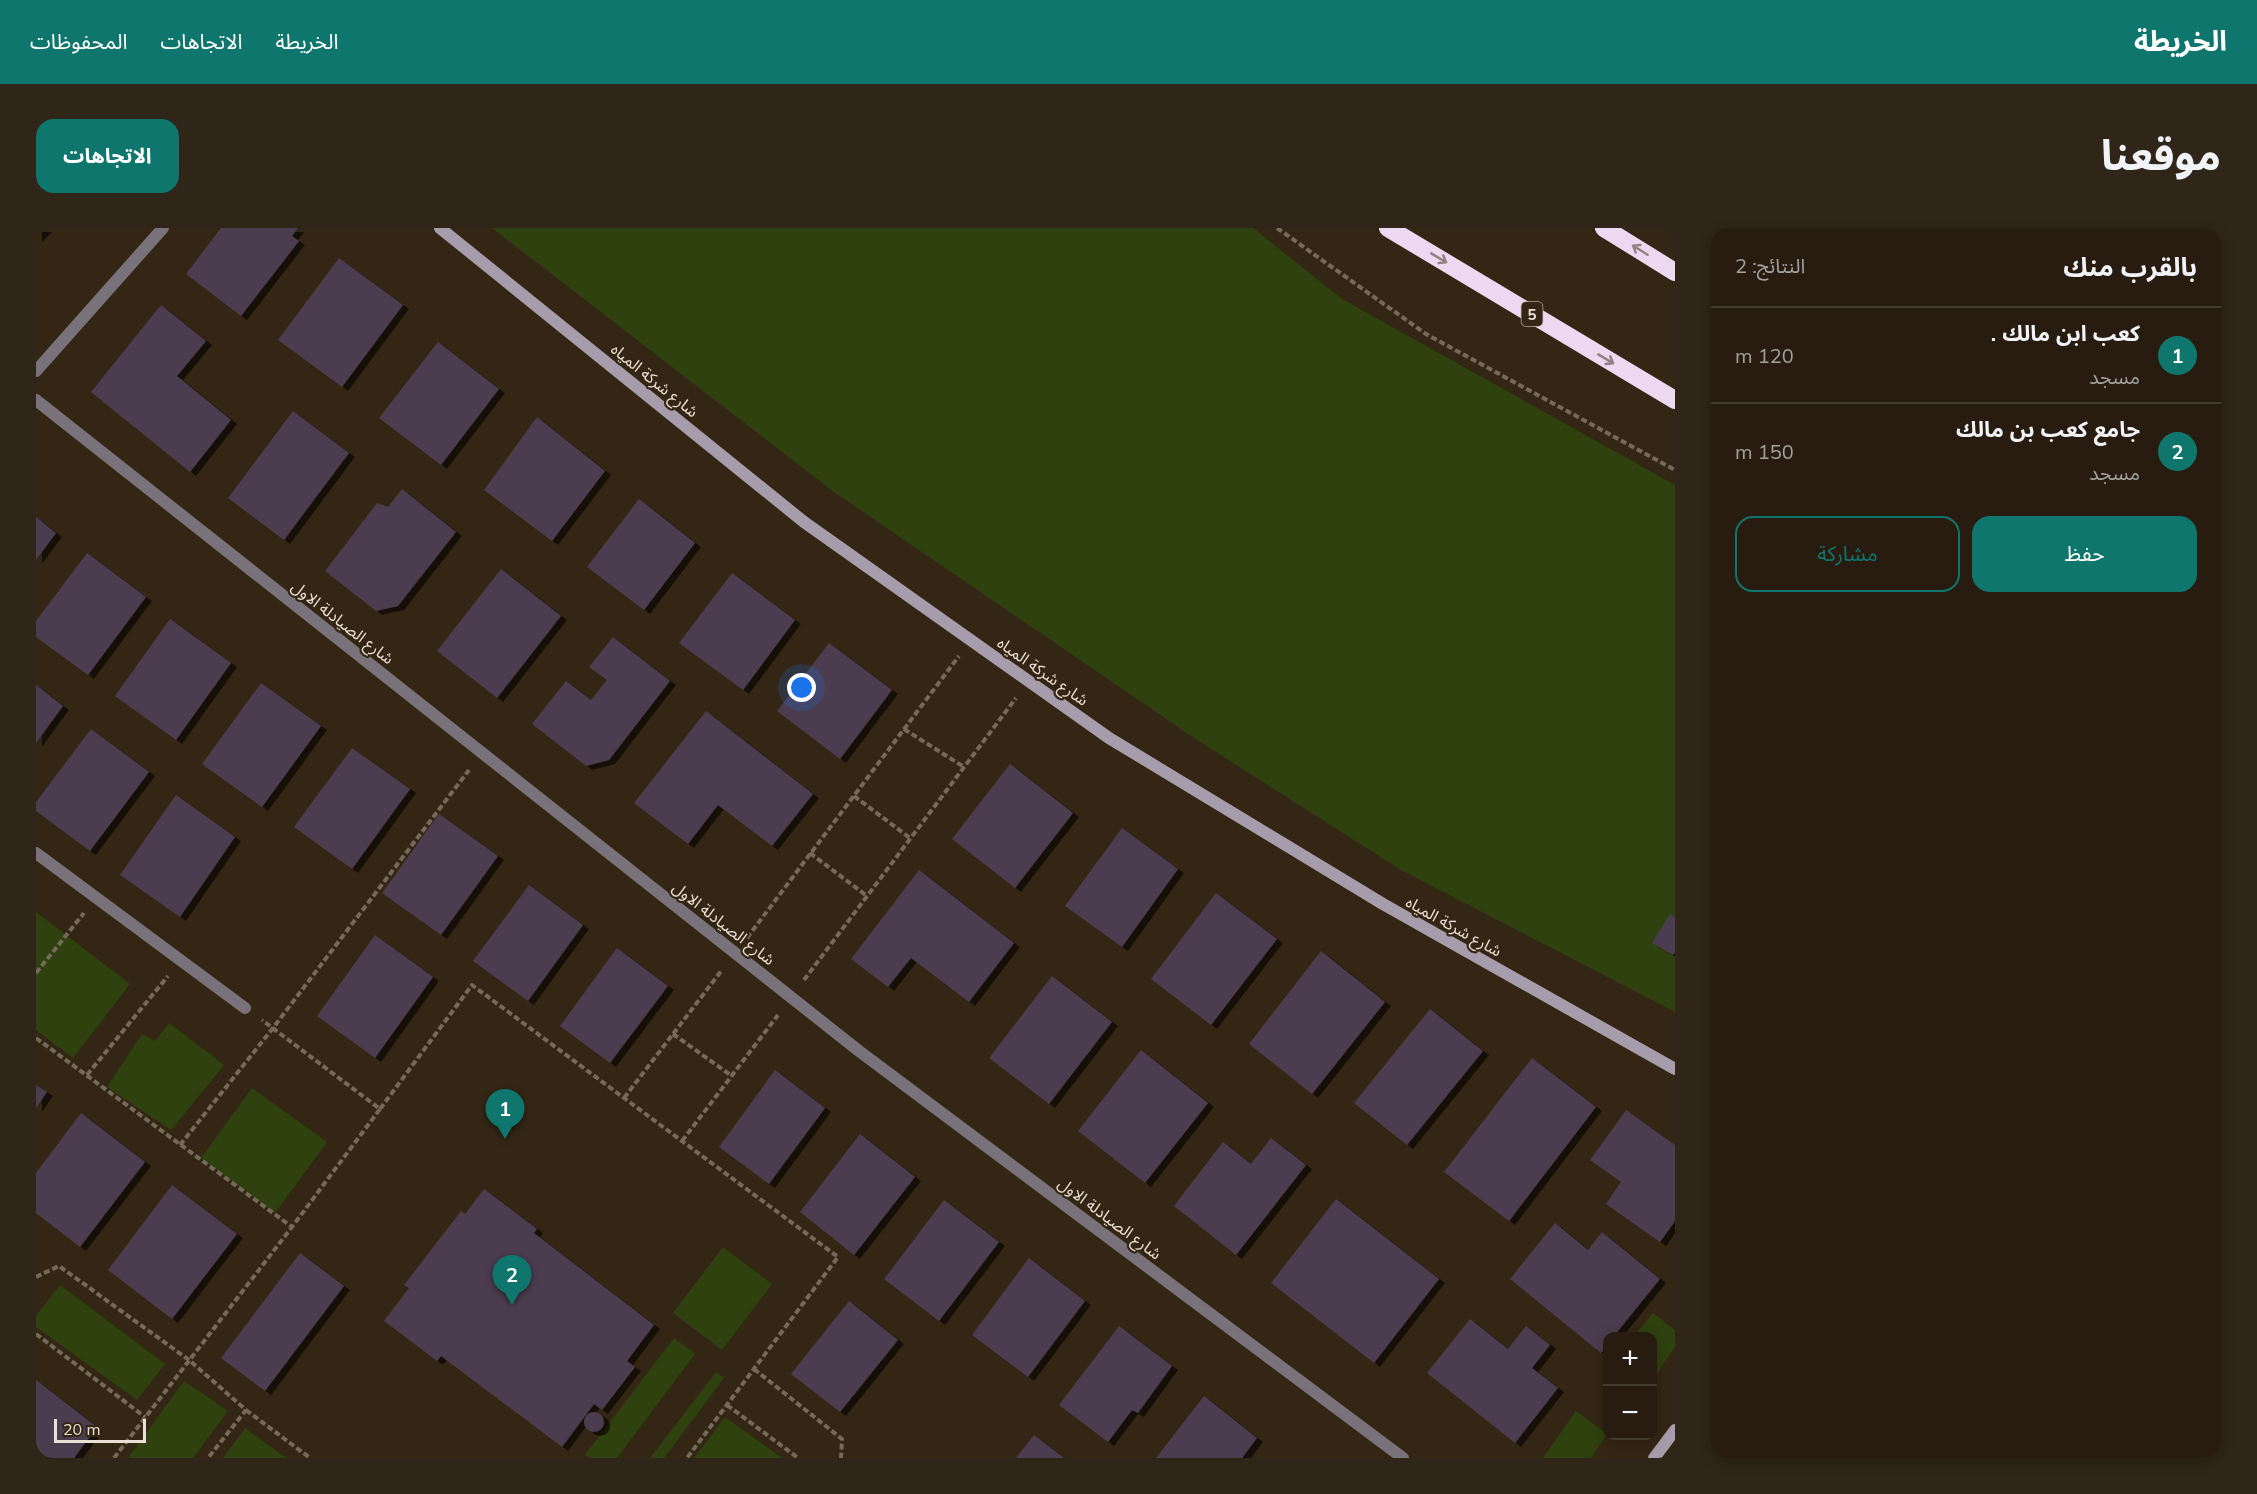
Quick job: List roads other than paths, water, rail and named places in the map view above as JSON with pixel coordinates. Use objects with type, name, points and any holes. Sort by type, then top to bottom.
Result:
[{"type":"highway","name":"5","points":[[1388,228],[1675,400]]},
{"type":"highway","points":[[1604,228],[1675,272]]},
{"type":"street","points":[[36,371],[162,228]]},
{"type":"street","name":"شارع شركة المياه","points":[[441,228],[804,522],[1109,738],[1383,904],[1675,1069]]},
{"type":"street","name":"شارع الصيادلة الاول","points":[[36,400],[859,1051],[1403,1458]]},
{"type":"street","points":[[36,853],[245,1008]]},
{"type":"street","points":[[1654,1458],[1675,1430]]},
{"type":"place","name":"كعب ابن مالك .","points":[[505,1139]]},
{"type":"place","name":"جامع كعب بن مالك","points":[[512,1305]]}]
